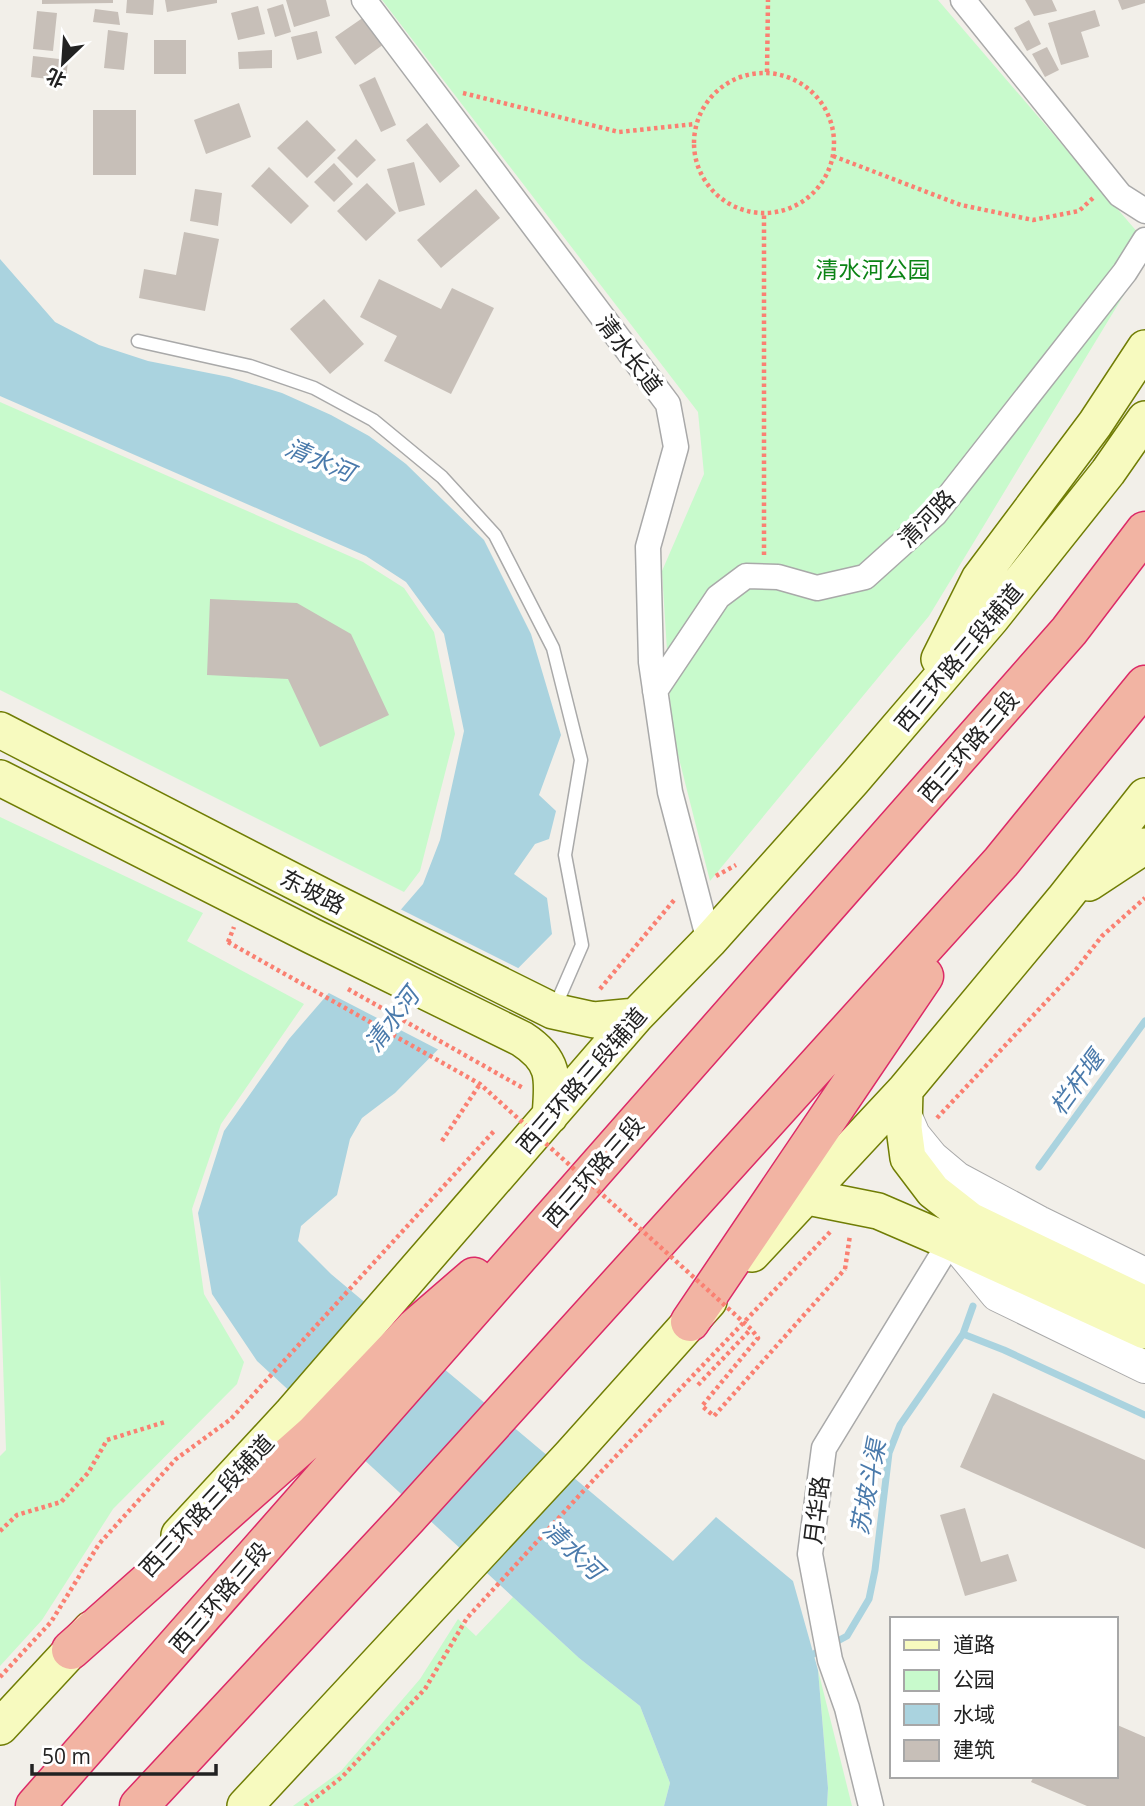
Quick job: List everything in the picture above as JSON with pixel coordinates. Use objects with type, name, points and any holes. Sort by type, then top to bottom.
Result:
[{"type":"highway","name":"西三环路三段","points":[[35,1806],[77,1761],[315,1435],[414,1325],[575,1192],[1069,631],[1145,531]]},
{"type":"highway","points":[[139,1806],[408,1517],[1001,862],[1145,685]]},
{"type":"highway","points":[[690,1322],[1001,862]]},
{"type":"highway","points":[[71,1650],[315,1435]]},
{"type":"main road","points":[[912,711],[979,579],[1095,424],[1145,348]]},
{"type":"main road","name":"西三环路三段辅道","points":[[315,1435],[414,1325],[537,1094],[636,1016],[709,941],[991,619],[1092,493],[1145,419]]},
{"type":"main road","name":"东坡路","points":[[0,730],[332,901],[555,1009],[594,1020],[636,1016]]},
{"type":"main road","name":"东坡路","points":[[0,778],[539,1049],[537,1094]]},
{"type":"main road","points":[[246,1806],[475,1584],[584,1465],[690,1322],[803,1196],[905,1101],[1145,796]]},
{"type":"main road","points":[[1063,900],[1145,846]]},
{"type":"main road","points":[[522,1039],[555,1009]]},
{"type":"main road","points":[[905,1101],[904,1128],[908,1158],[933,1191],[970,1220],[1145,1304]]},
{"type":"main road","points":[[803,1196],[878,1211],[1145,1331]]},
{"type":"main road","points":[[0,1727],[71,1650]]},
{"type":"street","name":"清水长道","points":[[364,0],[668,404],[676,447],[648,547],[651,662],[670,792],[709,941]]},
{"type":"street","points":[[963,0],[1120,195],[1145,211]]},
{"type":"street","name":"清河路","points":[[655,691],[718,597],[746,576],[778,577],[817,588],[865,577],[935,514],[1125,272],[1145,240]]},
{"type":"street","points":[[905,1101],[914,1135],[932,1157],[957,1178],[1145,1274]]},
{"type":"street","points":[[953,1243],[997,1295],[1145,1367]]},
{"type":"street","name":"月华路","points":[[871,1806],[847,1708],[830,1660],[810,1554],[824,1448],[953,1243]]},
{"type":"lane","points":[[138,341],[250,366],[314,388],[373,420],[442,477],[495,535],[554,648],[581,760],[565,855],[582,945],[555,1009]]},
{"type":"path","points":[[766,72],[768,0]]},
{"type":"path","points":[[766,72],[790,78],[811,90],[826,109],[834,132],[834,156],[826,177],[811,195],[793,207],[764,212],[748,211],[727,203],[710,188],[698,169],[693,147],[695,124],[705,104],[721,86],[743,75],[766,72]]},
{"type":"path","points":[[427,84],[619,132],[695,124]]},
{"type":"path","points":[[834,156],[961,205],[1033,220],[1079,211],[1109,182]]},
{"type":"path","points":[[764,212],[764,577]]},
{"type":"path","points":[[555,1009],[678,896],[746,860]]},
{"type":"path","points":[[228,942],[480,1084],[751,1329],[758,1338],[702,1406],[714,1416],[845,1269]]},
{"type":"path","points":[[347,989],[537,1094],[510,1114]]},
{"type":"path","points":[[442,1141],[480,1084]]},
{"type":"path","points":[[0,1677],[51,1622],[99,1544],[176,1459],[232,1419],[501,1124]]},
{"type":"path","points":[[698,1385],[751,1329]]},
{"type":"path","points":[[0,1531],[18,1516],[61,1502],[88,1473],[107,1440],[165,1422]]},
{"type":"path","points":[[305,1806],[342,1777],[425,1689],[467,1618],[475,1584],[584,1465]]},
{"type":"green space","name":"清水河公园","points":[[382,0],[938,0],[1145,241],[1145,260],[929,616],[710,881],[672,731],[662,571],[704,474],[698,412]]},
{"type":"green space","points":[[0,402],[363,562],[404,588],[434,632],[455,734],[420,871],[404,892],[0,690]]},
{"type":"green space","points":[[0,817],[203,913],[187,941],[304,1004],[221,1124],[192,1209],[204,1294],[244,1362],[237,1384],[113,1509],[42,1620],[0,1666],[0,1456],[6,1450],[0,1275]]},
{"type":"green space","points":[[513,1597],[579,1658],[640,1706],[670,1783],[664,1806],[293,1806],[341,1771],[420,1679],[458,1619],[476,1636]]},
{"type":"green space","points":[[818,1670],[852,1806],[827,1806],[828,1788]]},
{"type":"water","name":"清水河","points":[[0,259],[55,322],[99,345],[148,361],[229,377],[282,393],[369,436],[406,464],[484,540],[531,634],[561,735],[539,795],[556,811],[549,839],[535,844],[514,874],[547,898],[552,934],[395,1093],[362,1118],[350,1139],[337,1195],[301,1226],[298,1241],[331,1274],[673,1561],[716,1517],[793,1581],[818,1670],[828,1788],[827,1806],[664,1806],[670,1783],[640,1706],[579,1658],[257,1361],[212,1294],[198,1213],[224,1131],[289,1039],[423,884],[440,840],[464,731],[444,634],[406,582],[366,556],[0,396]]},
{"type":"pier","points":[[398,908],[522,970],[441,1051],[325,991]]},
{"type":"building","points":[[42,0],[113,0],[113,3],[42,4]]},
{"type":"building","points":[[127,0],[154,0],[153,15],[126,13]]},
{"type":"building","points":[[165,0],[217,0],[217,3],[167,12]]},
{"type":"building","points":[[286,0],[326,0],[330,16],[294,27]]},
{"type":"building","points":[[1025,0],[1052,0],[1057,11],[1034,16]]},
{"type":"building","points":[[1118,0],[1145,0],[1145,3],[1122,10]]},
{"type":"building","points":[[283,4],[291,32],[275,37],[267,9]]},
{"type":"building","points":[[258,6],[265,34],[238,40],[231,13]]},
{"type":"building","points":[[95,9],[118,12],[120,25],[93,22]]},
{"type":"building","points":[[1095,10],[1100,26],[1081,32],[1089,57],[1061,65],[1048,23]]},
{"type":"building","points":[[37,11],[57,13],[53,51],[33,49]]},
{"type":"building","points":[[364,17],[384,44],[355,65],[335,37]]},
{"type":"building","points":[[1029,20],[1041,44],[1027,51],[1014,28]]},
{"type":"building","points":[[108,30],[128,33],[124,70],[104,68]]},
{"type":"building","points":[[317,31],[322,53],[297,60],[291,37]]},
{"type":"building","points":[[154,40],[186,40],[186,74],[154,74]]},
{"type":"building","points":[[1047,47],[1059,70],[1045,77],[1032,54]]},
{"type":"building","points":[[272,50],[272,68],[239,69],[238,52]]},
{"type":"building","points":[[33,56],[68,60],[66,81],[31,77]]},
{"type":"building","points":[[375,77],[396,125],[381,132],[359,85]]},
{"type":"building","points":[[239,103],[251,137],[206,154],[194,120]]},
{"type":"building","points":[[93,110],[136,110],[136,175],[93,175]]},
{"type":"building","points":[[307,120],[336,150],[307,178],[277,148]]},
{"type":"building","points":[[427,123],[460,166],[440,183],[406,140]]},
{"type":"building","points":[[356,139],[376,160],[357,178],[337,158]]},
{"type":"building","points":[[414,162],[425,205],[399,212],[387,169]]},
{"type":"building","points":[[334,163],[353,184],[334,202],[314,182]]},
{"type":"building","points":[[269,167],[309,206],[291,224],[251,186]]},
{"type":"building","points":[[367,183],[396,213],[366,241],[337,211]]},
{"type":"building","points":[[195,189],[222,193],[218,226],[190,221]]},
{"type":"building","points":[[476,189],[500,218],[441,268],[417,240]]},
{"type":"building","points":[[184,232],[219,239],[205,311],[139,298],[144,269],[176,275]]},
{"type":"building","points":[[379,279],[441,309],[452,288],[494,308],[451,394],[384,361],[397,336],[360,317]]},
{"type":"building","points":[[324,299],[364,344],[330,374],[290,329]]},
{"type":"building","points":[[210,599],[297,603],[351,634],[389,715],[320,747],[288,679],[207,675]]},
{"type":"building","points":[[993,1393],[1145,1460],[1145,1549],[960,1467]]},
{"type":"building","points":[[965,1508],[981,1562],[1008,1554],[1017,1581],[965,1596],[940,1515]]},
{"type":"building","points":[[1117,1725],[1145,1737],[1145,1806],[1087,1806],[1031,1782],[1033,1778],[1117,1778]]},
{"type":"waterway","name":"栏杆堰","points":[[1039,1167],[1145,1021]]},
{"type":"waterway","name":"栏杆堰","points":[[963,1334],[973,1306]]},
{"type":"waterway","name":"苏坡斗渠","points":[[806,1658],[847,1636],[869,1599],[889,1453],[900,1425],[963,1334],[1145,1415]]}]
